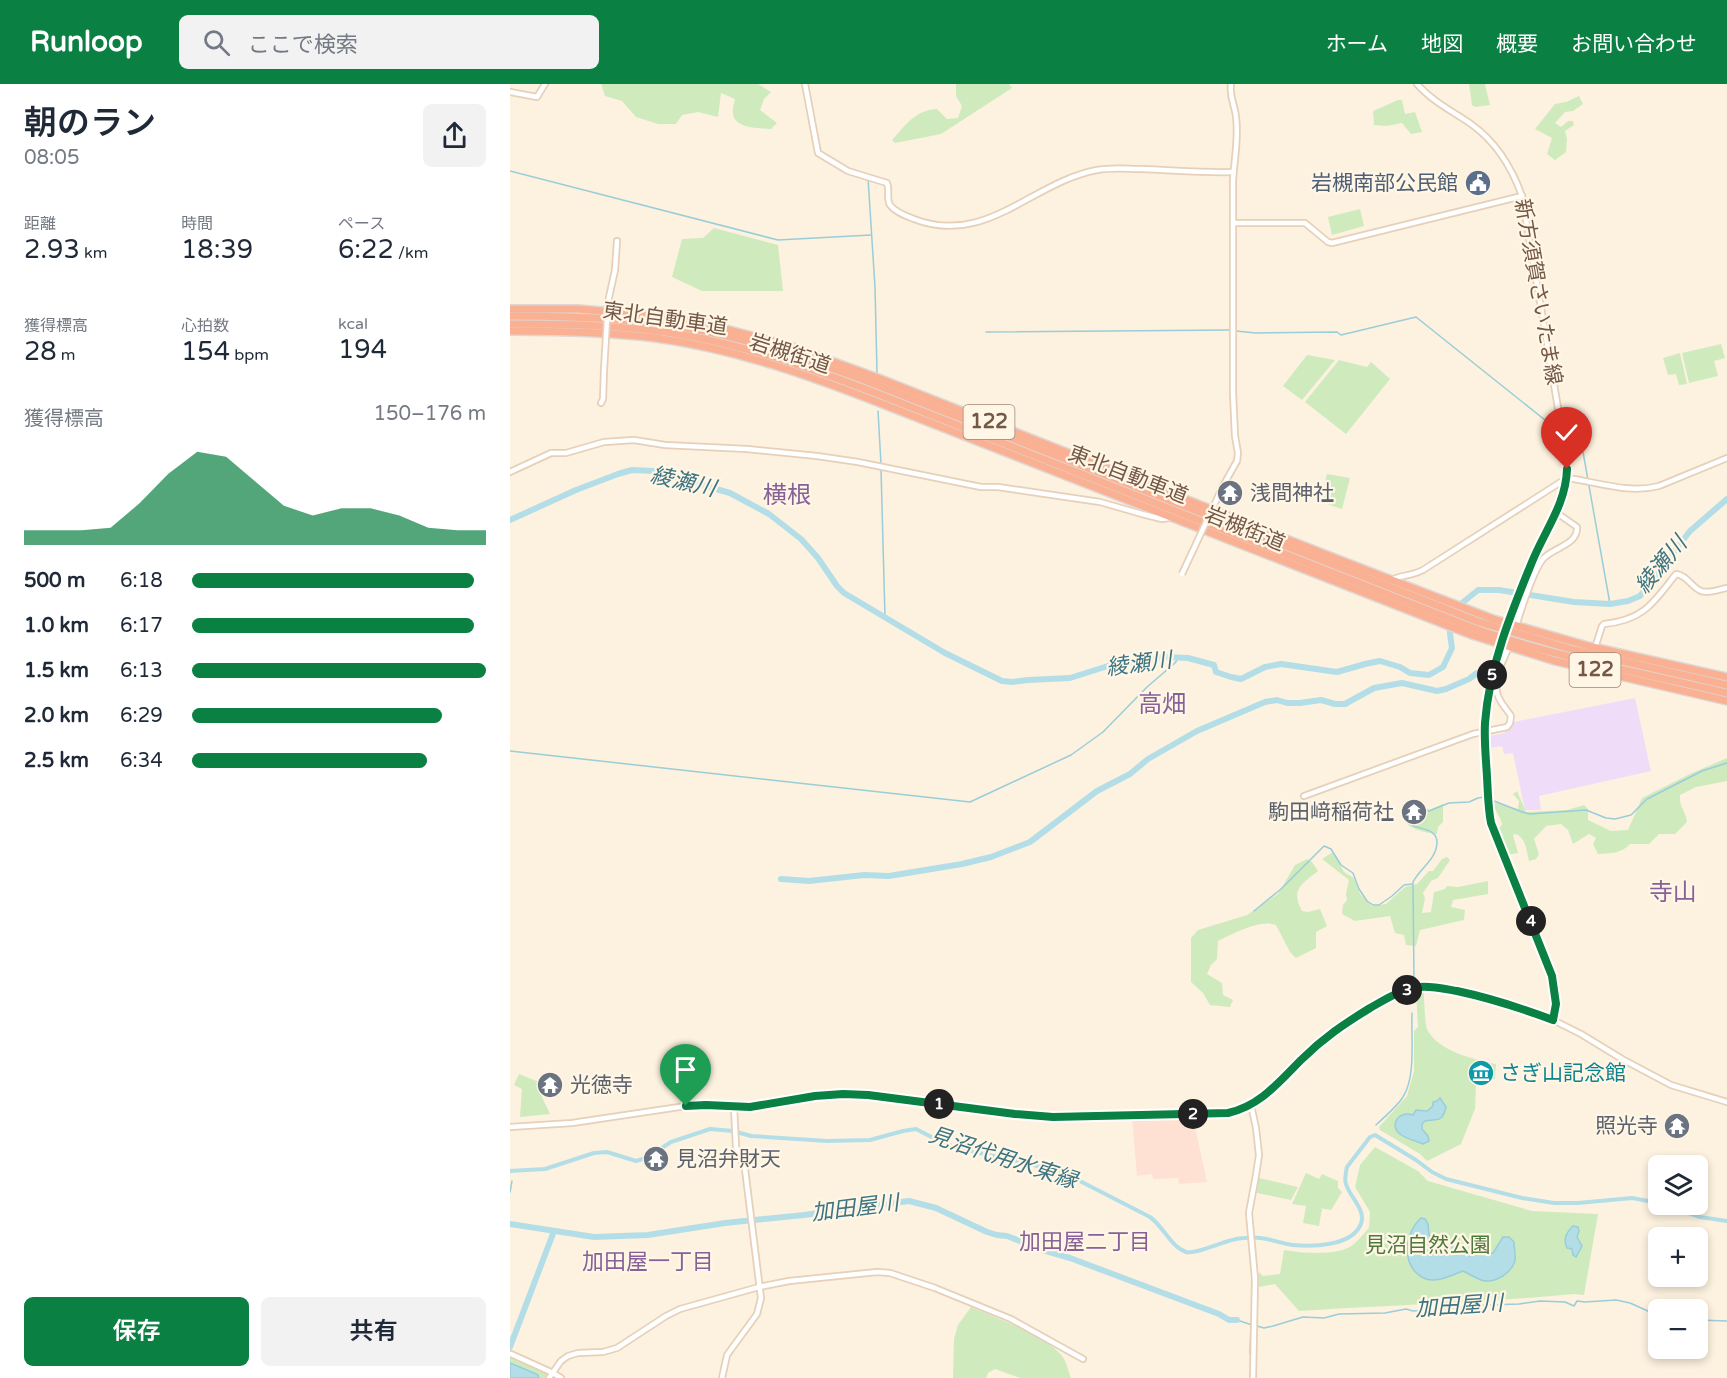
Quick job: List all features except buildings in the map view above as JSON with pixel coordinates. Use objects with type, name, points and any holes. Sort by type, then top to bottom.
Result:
[{"type":"highway","name":"岩槻街道","points":[[510,309],[578,309],[661,316],[706,324],[790,346],[861,371],[1391,580],[1444,613],[1466,633],[1555,661],[1727,701]]},
{"type":"highway","name":"東北自動車道","points":[[510,316],[596,317],[656,323],[718,334],[774,348],[864,380],[1444,613],[1473,627],[1581,660],[1727,693]]},
{"type":"highway","name":"東北自動車道","points":[[510,324],[581,324],[648,330],[718,342],[792,362],[1444,613],[1574,650],[1727,685]]},
{"type":"highway","name":"岩槻街道","points":[[510,331],[602,333],[656,338],[747,357],[865,397],[1172,518],[1444,613],[1493,619],[1595,648],[1727,677]]},
{"type":"street","points":[[510,92],[537,97],[545,84]]},
{"type":"street","points":[[806,84],[818,153],[848,171],[887,183],[889,203],[892,207],[930,224],[963,225],[988,219],[1066,180],[1099,170],[1121,168],[1233,172]]},
{"type":"street","points":[[1182,574],[1222,486],[1237,461],[1238,453],[1233,393],[1233,172],[1236,151],[1236,117],[1230,94],[1231,84]]},
{"type":"street","name":"新方須賀さいたま線","points":[[1417,84],[1429,96],[1469,122],[1487,137],[1508,164],[1522,196],[1567,461],[1567,478],[1563,497],[1529,569],[1499,651],[1493,672],[1485,731],[1491,823],[1552,976],[1556,1004],[1553,1020]]},
{"type":"street","points":[[1233,224],[1305,223],[1332,243],[1522,196]]},
{"type":"street","points":[[601,404],[608,302],[615,270],[617,242]]},
{"type":"street","points":[[510,472],[551,453],[566,453],[603,442],[634,440],[665,445],[747,449],[817,456],[981,487],[998,487],[1100,502],[1162,519],[1172,518]]},
{"type":"street","points":[[1391,580],[1423,570],[1567,478],[1625,489],[1647,489],[1727,458]]},
{"type":"street","points":[[1516,626],[1539,562],[1574,538],[1578,530],[1574,523],[1557,513]]},
{"type":"street","points":[[1595,648],[1604,624],[1633,618],[1640,614],[1651,605],[1676,574],[1681,574],[1701,591],[1709,592],[1727,588]]},
{"type":"street","points":[[1305,796],[1485,731],[1507,727],[1511,716],[1497,693],[1496,684],[1500,667],[1509,647]]},
{"type":"street","points":[[510,1127],[572,1123],[693,1105],[758,1106],[815,1096],[843,1094],[1053,1117],[1216,1114],[1236,1111],[1251,1106],[1270,1091],[1331,1032],[1387,998],[1420,987],[1482,996],[1553,1020],[1671,1085],[1727,1102]]},
{"type":"street","points":[[1251,1106],[1258,1137],[1258,1155],[1249,1213],[1256,1279],[1253,1378]]},
{"type":"street","points":[[722,1378],[727,1354],[757,1314],[761,1298],[745,1169],[738,1153],[735,1135],[734,1107]]},
{"type":"street","points":[[549,1378],[563,1359],[573,1353],[599,1353],[613,1350],[680,1309],[759,1287],[810,1278],[877,1272],[935,1288],[1011,1319],[1083,1359]]},
{"type":"street","points":[[511,1354],[553,1372],[561,1378]]},
{"type":"shaded area","points":[[1635,698],[1651,771],[1539,796],[1541,810],[1525,810],[1513,753],[1504,754],[1502,746],[1490,748],[1489,736],[1505,733],[1504,731],[1509,729],[1514,722]]},
{"type":"shaded area","points":[[1193,1118],[1207,1182],[1179,1184],[1178,1178],[1153,1179],[1152,1174],[1137,1176],[1132,1119]]},
{"type":"green space","points":[[601,84],[758,84],[771,92],[764,99],[760,110],[777,123],[771,129],[749,127],[738,123],[733,112],[735,99],[721,93],[718,117],[698,112],[682,115],[676,124],[658,124],[636,117],[622,101],[605,96]]},
{"type":"green space","points":[[956,84],[1009,84],[1012,88],[941,134],[895,143],[892,140],[912,119],[929,110],[937,109],[947,119],[958,118],[962,106],[956,96]]},
{"type":"green space","points":[[1469,84],[1485,84],[1490,105],[1475,107],[1472,105]]},
{"type":"green space","points":[[1579,96],[1583,104],[1573,111],[1565,112],[1555,123],[1561,127],[1568,121],[1573,121],[1574,125],[1565,131],[1566,152],[1555,160],[1547,154],[1552,138],[1535,129],[1555,104]]},
{"type":"green space","points":[[1402,100],[1405,114],[1415,112],[1422,132],[1411,134],[1402,123],[1387,126],[1374,125],[1373,111]]},
{"type":"green space","points":[[1360,209],[1364,226],[1332,235],[1328,217]]},
{"type":"green space","points":[[714,228],[778,245],[783,291],[702,291],[672,277],[682,239],[703,238]]},
{"type":"green space","points":[[1721,344],[1725,358],[1714,361],[1718,376],[1689,383],[1682,353]]},
{"type":"green space","points":[[1680,353],[1687,384],[1679,385],[1676,374],[1668,375],[1663,358]]},
{"type":"green space","points":[[1307,355],[1335,360],[1302,400],[1283,386]]},
{"type":"green space","points":[[1339,360],[1367,367],[1371,362],[1390,379],[1346,434],[1305,402]]},
{"type":"green space","points":[[1327,474],[1350,478],[1342,509],[1320,502]]},
{"type":"green space","points":[[1727,758],[1727,781],[1696,787],[1680,795],[1687,822],[1675,834],[1659,834],[1649,844],[1630,844],[1619,851],[1598,854],[1593,844],[1596,838],[1589,834],[1573,844],[1568,830],[1561,824],[1546,826],[1534,839],[1539,854],[1536,859],[1529,861],[1523,841],[1515,834],[1513,835],[1518,853],[1507,855],[1502,848],[1499,829],[1502,824],[1493,802],[1518,809],[1519,801],[1513,794],[1517,791],[1526,812],[1567,810],[1584,805],[1588,809],[1588,820],[1611,831],[1628,830],[1642,798]]},
{"type":"green space","points":[[1412,803],[1429,810],[1443,804],[1443,822],[1438,827],[1437,834],[1418,830],[1406,822],[1405,808]]},
{"type":"green space","points":[[1333,852],[1344,872],[1354,878],[1360,894],[1372,906],[1386,904],[1405,887],[1417,884],[1429,871],[1433,871],[1442,859],[1447,857],[1450,860],[1438,878],[1431,881],[1423,893],[1425,898],[1422,913],[1431,912],[1434,892],[1445,889],[1447,886],[1458,887],[1488,881],[1488,894],[1453,900],[1451,907],[1465,910],[1464,920],[1420,930],[1416,946],[1406,945],[1404,935],[1395,933],[1390,916],[1355,921],[1342,914],[1343,905],[1347,900],[1349,880],[1322,859]]},
{"type":"green space","points":[[1307,859],[1318,871],[1299,888],[1297,897],[1302,911],[1320,909],[1327,926],[1316,932],[1316,948],[1296,958],[1290,952],[1276,925],[1270,924],[1247,928],[1218,941],[1217,959],[1207,974],[1222,983],[1223,995],[1233,1000],[1230,1007],[1210,1005],[1203,993],[1191,982],[1191,938],[1198,930],[1247,915],[1278,894],[1295,865]]},
{"type":"green space","points":[[1423,989],[1427,1028],[1433,1038],[1458,1054],[1496,1064],[1495,1079],[1480,1081],[1476,1085],[1475,1109],[1461,1144],[1427,1161],[1420,1154],[1380,1130],[1379,1127],[1407,1096],[1414,1071],[1414,1031],[1418,1027],[1416,991]]},
{"type":"green space","points":[[519,1074],[539,1082],[541,1095],[550,1114],[520,1117],[522,1089],[514,1085]]},
{"type":"green space","name":"見沼自然公園","points":[[1375,1147],[1418,1171],[1428,1181],[1532,1211],[1598,1214],[1584,1295],[1299,1311],[1275,1284],[1259,1287],[1259,1272],[1263,1276],[1280,1274],[1284,1250],[1314,1253],[1339,1251],[1349,1248],[1369,1228],[1370,1212],[1355,1187],[1360,1165]]},
{"type":"green space","points":[[1306,1173],[1319,1179],[1322,1174],[1338,1181],[1338,1188],[1342,1192],[1331,1210],[1319,1208],[1322,1209],[1319,1226],[1303,1223],[1306,1206],[1292,1204]]},
{"type":"green space","points":[[1259,1178],[1298,1187],[1291,1200],[1257,1193]]},
{"type":"green space","points":[[971,1307],[1045,1341],[1064,1358],[1071,1378],[1020,1378],[995,1369],[988,1373],[986,1378],[953,1378],[954,1339],[958,1325]]},
{"type":"green space","points":[[510,1356],[547,1372],[545,1378],[510,1378]]},
{"type":"water","points":[[1440,1098],[1446,1107],[1443,1116],[1422,1124],[1422,1129],[1429,1141],[1423,1144],[1400,1134],[1395,1122],[1400,1116],[1413,1115],[1416,1110],[1427,1111],[1433,1106],[1433,1102]]},
{"type":"water","points":[[1421,1218],[1425,1219],[1428,1224],[1429,1235],[1437,1242],[1450,1245],[1469,1256],[1493,1253],[1503,1237],[1509,1237],[1514,1242],[1513,1265],[1503,1276],[1490,1281],[1463,1271],[1440,1279],[1426,1279],[1412,1267],[1407,1250],[1411,1232]]},
{"type":"water","points":[[1573,1226],[1578,1227],[1577,1237],[1582,1246],[1576,1257],[1572,1249],[1567,1248],[1565,1242]]},
{"type":"water","points":[[510,1363],[538,1375],[539,1378],[510,1378]]},
{"type":"waterway","points":[[510,171],[778,240],[871,235]]},
{"type":"waterway","points":[[868,178],[875,287],[877,373]]},
{"type":"waterway","points":[[1236,331],[1256,333],[1337,332],[1341,335],[1416,317],[1560,432]]},
{"type":"waterway","points":[[986,332],[1231,330]]},
{"type":"waterway","points":[[878,411],[881,464]]},
{"type":"waterway","points":[[1566,437],[1583,452],[1610,604]]},
{"type":"waterway","points":[[881,469],[885,617]]},
{"type":"waterway","name":"綾瀬川","points":[[510,520],[618,474],[632,470],[654,471],[730,493],[769,514],[801,539],[844,593],[945,653],[1002,681],[1070,678],[1108,666],[1164,657],[1188,658],[1214,665],[1216,672],[1241,679],[1265,667],[1281,664],[1337,672],[1380,661],[1400,667],[1410,673],[1429,675],[1443,667],[1452,648],[1450,621],[1462,603],[1478,590],[1499,590],[1574,602],[1610,604],[1628,601],[1640,596],[1690,531],[1727,499]]},
{"type":"waterway","points":[[510,751],[970,802],[1071,755],[1103,732],[1179,657]]},
{"type":"waterway","points":[[781,879],[809,881],[864,875],[889,876],[991,857],[1030,842],[1097,791],[1130,774],[1148,759],[1197,731],[1265,702],[1277,700],[1300,703],[1321,700],[1345,704],[1374,688],[1402,683],[1437,691],[1490,669]]},
{"type":"waterway","points":[[1414,983],[1413,882],[1431,859],[1437,843],[1431,832],[1406,822],[1407,807],[1413,804],[1429,811],[1449,803],[1469,802],[1484,797],[1530,814],[1586,810],[1615,819],[1631,815],[1647,799],[1702,771],[1727,763]]},
{"type":"waterway","points":[[1254,911],[1281,889],[1324,846],[1331,849],[1341,865],[1353,873],[1359,889],[1367,901],[1373,905],[1379,905],[1404,885],[1412,884]]},
{"type":"waterway","points":[[1376,1125],[1397,1105],[1407,1089],[1412,1057],[1412,1013]]},
{"type":"waterway","name":"見沼代用水東縁","points":[[510,1171],[545,1169],[594,1153],[607,1152],[636,1161],[646,1158],[671,1142],[710,1129],[733,1131],[751,1136],[827,1141],[870,1140],[916,1129],[945,1144],[1031,1164],[1074,1178],[1150,1217],[1176,1246],[1186,1252],[1247,1238],[1310,1246],[1330,1244],[1348,1238],[1360,1226],[1362,1215],[1345,1182],[1347,1167],[1370,1137],[1375,1135],[1446,1179],[1522,1198],[1554,1203],[1632,1198],[1648,1201]]},
{"type":"waterway","points":[[510,1192],[512,1181]]},
{"type":"waterway","name":"加田屋川","points":[[510,1224],[594,1237],[648,1235],[725,1223],[909,1201],[936,1208],[987,1232],[1007,1236],[1070,1258],[1219,1314],[1229,1320],[1237,1320]]},
{"type":"waterway","name":"見沼代用水東縁","points":[[1694,1215],[1727,1221]]},
{"type":"waterway","points":[[510,1347],[554,1231]]},
{"type":"waterway","name":"加田屋川","points":[[1257,1326],[1264,1328],[1303,1317],[1324,1318],[1339,1314],[1385,1313],[1406,1309],[1413,1311],[1540,1301],[1565,1302],[1574,1306],[1577,1301],[1616,1300],[1648,1311]]},
{"type":"waterway","name":"加田屋川","points":[[1237,1320],[1252,1325]]},
{"type":"waterway","name":"加田屋川","points":[[1708,1320],[1727,1321]]},
{"type":"waterway","name":"見沼代用水東縁","points":[[1250,1353],[1251,1325]]},
{"type":"waterway","name":"見沼代用水東縁","points":[[1250,1373],[1250,1378]]},
{"type":"place","name":"岩槻南部公民館","points":[[1478,183]]},
{"type":"place","name":"浅間神社","points":[[1230,493]]},
{"type":"place","name":"駒田﨑稲荷社","points":[[1414,812]]},
{"type":"place","name":"さぎ山記念館","points":[[1481,1073]]},
{"type":"place","name":"光徳寺","points":[[550,1085]]},
{"type":"place","name":"照光寺","points":[[1677,1126]]},
{"type":"place","name":"見沼弁財天","points":[[656,1159]]},
{"type":"district","name":"横根","points":[[787,495]]},
{"type":"district","name":"高畑","points":[[1162,704]]},
{"type":"district","name":"寺山","points":[[1673,892]]},
{"type":"district","name":"加田屋二丁目","points":[[1085,1242]]},
{"type":"district","name":"加田屋一丁目","points":[[648,1262]]},
{"type":"route","points":[[686,1106],[750,1107],[815,1096],[843,1094],[1053,1117],[1228,1113],[1251,1106],[1264,1096],[1315,1046],[1341,1025],[1387,998],[1406,990],[1431,987],[1482,996],[1553,1020],[1556,994],[1552,976],[1491,823],[1485,731],[1486,712],[1496,662],[1533,560],[1560,506],[1566,484],[1567,469]]}]
